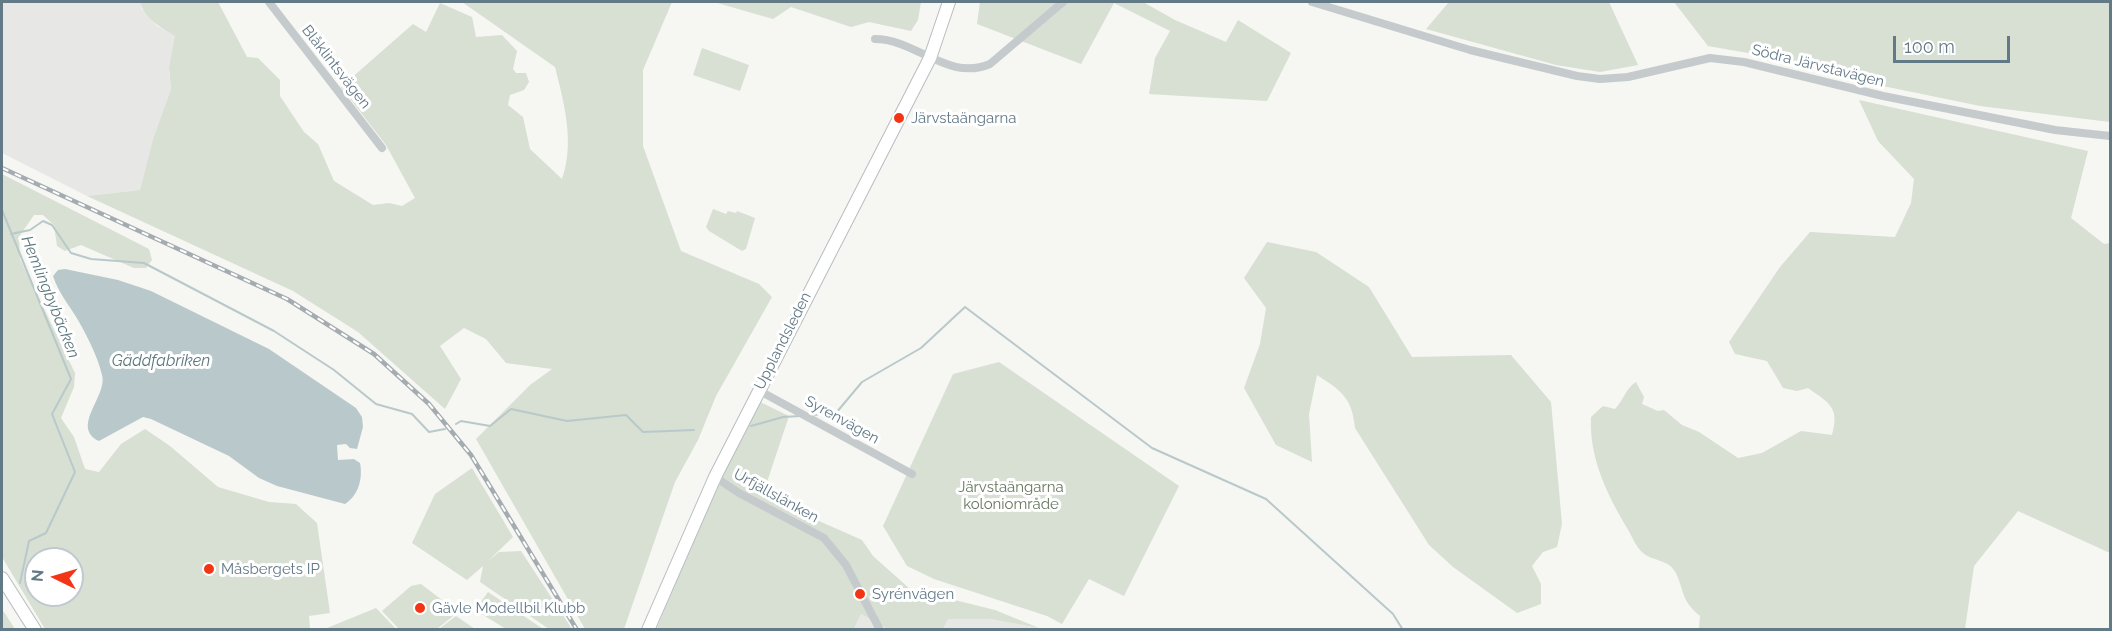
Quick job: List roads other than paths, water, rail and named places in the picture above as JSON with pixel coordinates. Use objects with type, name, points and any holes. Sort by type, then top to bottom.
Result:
[{"type":"street","name":"Blåklintsvägen","points":[[269,2],[382,148]]},
{"type":"street","name":"Upplandsleden","points":[[648,630],[715,477],[930,58],[949,2]]},
{"type":"street","points":[[875,39],[901,44],[957,68],[981,68],[990,64],[1063,2]]},
{"type":"street","name":"Södra Järvstavägen","points":[[1312,2],[1470,50],[1577,76],[1600,79],[1628,77],[1710,58],[1744,62],[1883,96],[2055,130],[2110,136]]},
{"type":"street","name":"Syrenvägen","points":[[758,390],[912,474]]},
{"type":"street","name":"Urfjällslänken","points":[[715,477],[739,493],[824,538],[846,565],[880,630]]},
{"type":"street","points":[[2,578],[35,630]]},
{"type":"water","name":"Gäddfabriken","points":[[65,269],[118,280],[151,291],[269,349],[356,408],[362,417],[363,427],[357,449],[350,448],[346,444],[337,445],[338,460],[354,459],[360,463],[360,480],[354,496],[345,504],[277,486],[259,478],[229,456],[143,417],[99,441],[91,435],[88,428],[89,420],[100,392],[102,375],[98,361],[78,320],[55,282],[53,276],[58,270]]},
{"type":"waterway","name":"Hemlingbybäcken","points":[[2,210],[71,379],[52,414],[75,472],[46,533],[29,541],[20,583]]},
{"type":"waterway","points":[[11,234],[30,230],[43,221],[52,225],[71,253],[91,259],[144,263],[274,331],[334,370],[376,404],[412,414],[429,432],[445,429]]},
{"type":"waterway","points":[[812,415],[836,413],[862,382],[921,348],[965,307],[1152,448],[1266,499],[1393,614],[1403,630]]},
{"type":"waterway","points":[[456,424],[461,421],[490,426],[511,409],[567,421],[626,415],[643,432],[694,430]]},
{"type":"waterway","points":[[751,426],[783,417],[800,416]]},
{"type":"waterway","name":"Hemlingbybäcken","points":[[2,617],[2,629]]},
{"type":"railway","points":[[2,168],[287,299],[374,354],[429,404],[471,455],[577,630]]},
{"type":"place","name":"Järvstaängarna","points":[[899,118]]},
{"type":"place","name":"Måsbergets IP","points":[[209,569]]},
{"type":"place","name":"Syrénvägen","points":[[860,594]]},
{"type":"place","name":"Gävle Modellbil Klubb","points":[[420,608]]},
{"type":"park label","name":"Järvstaängarna koloniområde","points":[[1011,496]]}]
